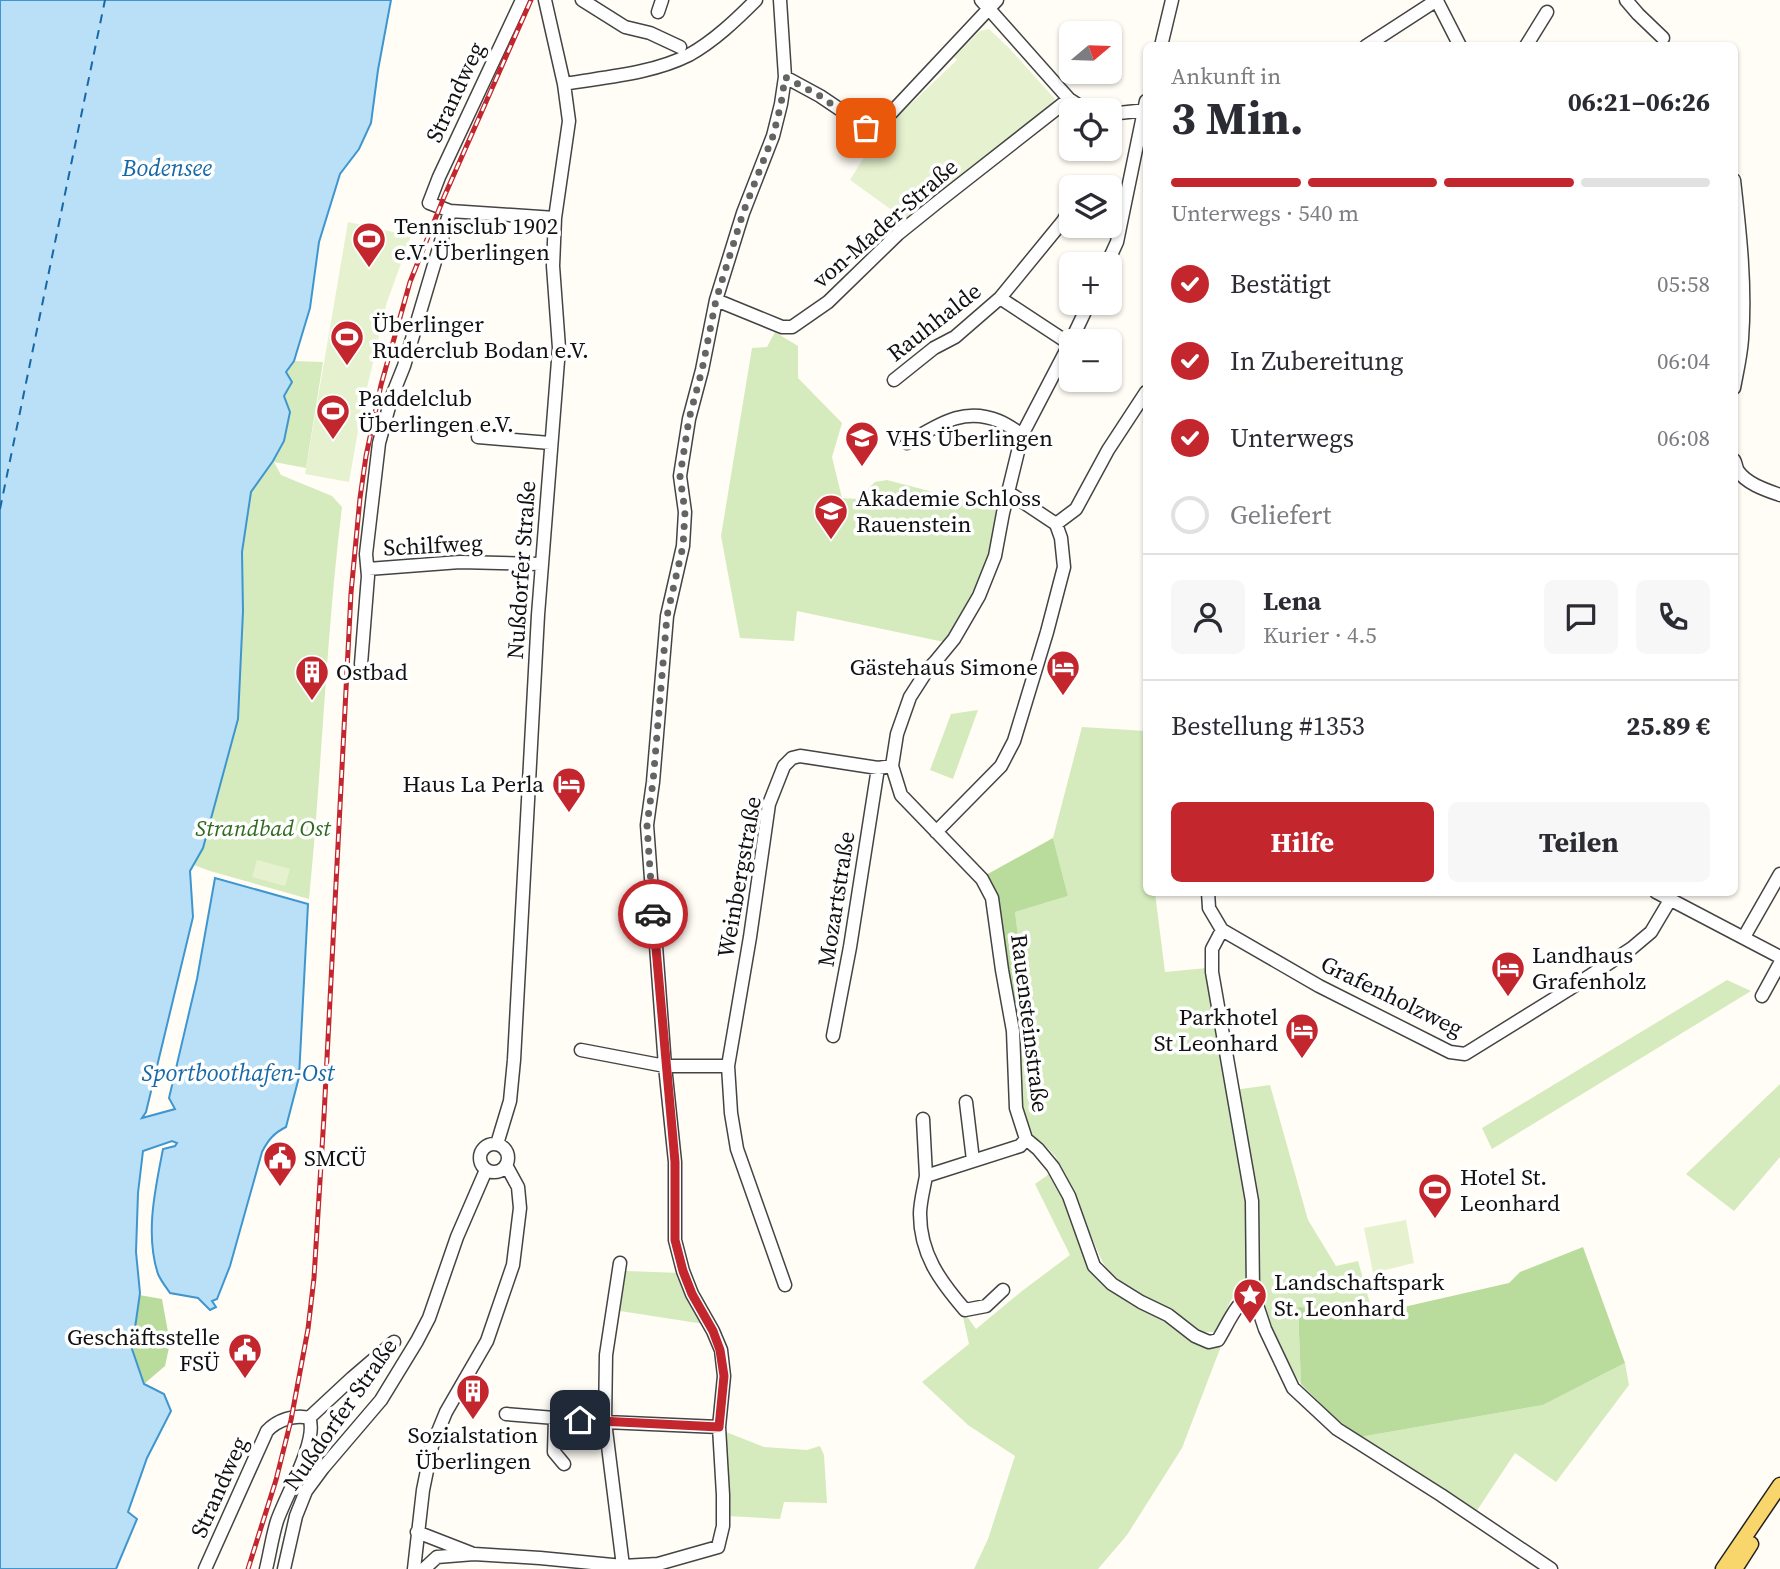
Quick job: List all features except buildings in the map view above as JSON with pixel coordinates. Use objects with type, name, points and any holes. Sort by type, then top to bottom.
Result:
[{"type":"main road","points":[[1723,1569],[1780,1485]]},
{"type":"main road","points":[[1735,1569],[1780,1502]]},
{"type":"street","name":"Strandweg","points":[[450,211],[429,203],[522,0]]},
{"type":"street","name":"Nußdorfer Straße","points":[[284,1569],[296,1516],[306,1491],[381,1399],[418,1342],[457,1237],[486,1170],[480,1159],[481,1153],[485,1147],[497,1144],[510,1101],[541,564],[559,348],[553,266],[555,218],[569,121],[564,84],[545,0]]},
{"type":"street","points":[[582,0],[625,27],[650,33],[680,47]]},
{"type":"street","points":[[564,84],[651,68],[678,60],[708,42],[756,0]]},
{"type":"street","points":[[416,1546],[437,1557],[474,1554],[623,1566],[658,1564],[718,1547],[723,1526],[719,1427],[724,1376],[720,1350],[713,1331],[692,1294],[675,1240],[675,1162],[647,825],[667,616],[683,546],[685,512],[680,476],[689,419],[716,300],[743,213],[773,136],[781,104],[785,77],[780,0]]},
{"type":"street","points":[[1162,42],[1172,0]]},
{"type":"street","points":[[1375,42],[1437,0],[1458,42]]},
{"type":"street","points":[[1626,0],[1663,38]]},
{"type":"street","points":[[785,77],[820,96],[872,131],[989,3],[1068,98]]},
{"type":"street","points":[[744,12],[762,4],[769,5],[777,11],[782,23]]},
{"type":"street","points":[[1529,42],[1547,12]]},
{"type":"street","name":"von-Mader-Straße","points":[[716,300],[782,327],[792,327],[828,302],[898,234],[1059,107]]},
{"type":"street","points":[[1122,112],[1143,107]]},
{"type":"street","points":[[1112,252],[1117,242],[1143,117]]},
{"type":"street","points":[[450,211],[555,218]]},
{"type":"street","name":"Schilfweg","points":[[361,664],[368,569],[366,554],[379,443],[450,211]]},
{"type":"street","points":[[1738,214],[1742,247],[1743,308],[1738,364]]},
{"type":"street","name":"Rauhhalde","points":[[894,380],[934,348],[955,337],[1000,298],[1059,226]]},
{"type":"street","name":"Rauhhalde","points":[[1000,298],[1059,335]]},
{"type":"street","points":[[892,766],[897,734],[910,697],[928,669],[954,639],[979,596],[995,556],[1022,435],[1059,363]]},
{"type":"street","points":[[1056,524],[1076,509],[1108,450],[1143,397]]},
{"type":"street","points":[[906,443],[954,417],[975,414],[999,421],[1022,435]]},
{"type":"street","points":[[478,437],[550,443]]},
{"type":"street","points":[[1738,471],[1749,481],[1780,495]]},
{"type":"street","points":[[936,832],[1001,766],[1014,741],[1064,567],[1061,538],[1056,524],[1008,492]]},
{"type":"street","name":"Schilfweg","points":[[368,569],[460,562],[541,564]]},
{"type":"street","name":"Weinbergstraße","points":[[785,1284],[737,1149],[728,1066],[769,804],[784,766],[792,758],[800,756],[878,768],[892,766]]},
{"type":"street","name":"Rauensteinstraße","points":[[892,766],[901,795],[982,879],[992,898],[1013,1031],[1016,1108],[1026,1139],[1053,1167],[1069,1196],[1094,1266],[1112,1284],[1168,1315],[1195,1336],[1209,1342],[1218,1340],[1238,1306],[1245,1297],[1253,1293]]},
{"type":"street","name":"Mozartstraße","points":[[834,1036],[878,768]]},
{"type":"street","points":[[1744,937],[1780,874]]},
{"type":"street","points":[[1208,896],[1209,908],[1222,930],[1212,948],[1212,972],[1252,1202],[1253,1293],[1276,1355],[1293,1388],[1337,1429],[1551,1569]]},
{"type":"street","points":[[1663,896],[1780,957]]},
{"type":"street","name":"Grafenholzweg","points":[[1222,930],[1319,986],[1450,1052],[1465,1054],[1632,948],[1651,932],[1670,900]]},
{"type":"street","points":[[1762,996],[1780,963]]},
{"type":"street","points":[[581,1050],[666,1066],[728,1066]]},
{"type":"street","points":[[966,1102],[974,1160]]},
{"type":"street","points":[[923,1119],[926,1176],[920,1213],[923,1240],[933,1269],[965,1310],[986,1306],[1003,1290]]},
{"type":"street","points":[[926,1176],[1020,1146],[1026,1139]]},
{"type":"street","points":[[486,1170],[497,1172],[506,1165],[507,1152],[497,1144]]},
{"type":"street","points":[[414,1569],[422,1490],[432,1446],[446,1412],[487,1341],[513,1265],[520,1208],[517,1187],[506,1165]]},
{"type":"street","points":[[620,1263],[606,1355],[605,1422],[623,1566]]},
{"type":"street","points":[[265,1569],[276,1523],[310,1439],[312,1423],[309,1418],[394,1342]]},
{"type":"street","points":[[506,1414],[719,1427]]},
{"type":"street","name":"Strandweg","points":[[205,1569],[267,1431],[274,1424],[297,1417],[309,1418]]},
{"type":"street","points":[[555,1418],[554,1452],[565,1464]]},
{"type":"street","points":[[417,1532],[474,1554]]},
{"type":"street","points":[[424,1569],[437,1557]]},
{"type":"green space","points":[[989,29],[1055,99],[1045,112],[907,221],[850,180],[877,136],[957,60],[954,57],[980,31]]},
{"type":"green space","points":[[348,222],[411,236],[387,302],[361,414],[349,482],[305,474]]},
{"type":"green space","points":[[775,332],[798,346],[798,378],[842,423],[832,457],[842,498],[858,499],[875,482],[887,480],[998,509],[990,554],[974,596],[944,642],[797,611],[794,641],[740,638],[721,536],[752,348],[767,347]]},
{"type":"green space","name":"Strandbad Ost","points":[[294,361],[323,362],[306,468],[274,462],[281,475],[332,496],[342,507],[309,899],[194,865],[203,848],[238,719],[243,611],[242,552],[251,492],[284,441],[290,412],[284,396],[286,372]]},
{"type":"green space","points":[[978,710],[953,779],[930,770],[951,714]]},
{"type":"green space","points":[[1082,727],[1143,731],[1143,896],[1155,896],[1165,972],[1207,968],[1245,1195],[1247,1280],[1231,1300],[1216,1332],[1203,1332],[1172,1310],[1124,1285],[1107,1269],[1063,1171],[1055,1156],[1032,1135],[1021,1103],[1018,1048],[1031,1046],[1015,912],[1068,896],[1053,838]]},
{"type":"green space","points":[[1053,838],[1068,896],[1015,912],[1032,1046],[1018,1048],[986,875]]},
{"type":"green space","points":[[257,860],[290,869],[285,886],[252,877]]},
{"type":"green space","points":[[1727,980],[1751,991],[1492,1149],[1482,1128]]},
{"type":"green space","points":[[1780,1084],[1780,1157],[1734,1211],[1686,1174]]},
{"type":"green space","points":[[1270,1085],[1308,1220],[1336,1266],[1358,1261],[1373,1314],[1298,1308],[1301,1384],[1277,1347],[1258,1292],[1234,1090]]},
{"type":"green space","points":[[1052,1172],[1064,1192],[1092,1272],[1168,1318],[1223,1341],[1182,1448],[1127,1535],[1098,1569],[974,1569],[988,1539],[1015,1456],[968,1425],[922,1382],[969,1344],[961,1308],[976,1329],[1070,1255],[1035,1184]]},
{"type":"green space","points":[[1406,1220],[1414,1263],[1373,1273],[1364,1228]]},
{"type":"green space","points":[[1583,1247],[1625,1363],[1543,1405],[1360,1437],[1334,1417],[1301,1384],[1298,1307],[1373,1314],[1509,1283],[1520,1272]]},
{"type":"green space","points":[[626,1271],[681,1273],[704,1324],[620,1311]]},
{"type":"green space","points":[[139,1295],[162,1299],[170,1343],[165,1366],[144,1384],[132,1349]]},
{"type":"green space","points":[[1625,1363],[1629,1385],[1556,1482],[1515,1453],[1476,1512],[1360,1437],[1543,1405]]},
{"type":"green space","points":[[726,1432],[764,1447],[807,1450],[820,1446],[824,1455],[827,1503],[784,1502],[780,1519],[727,1516]]},
{"type":"water","name":"Bodensee","points":[[0,0],[391,0],[371,123],[359,149],[340,174],[319,242],[310,308],[294,361],[286,372],[292,382],[284,396],[290,412],[284,441],[251,492],[242,552],[243,611],[238,719],[203,848],[190,871],[193,917],[146,1112],[142,1118],[175,1109],[169,1098],[197,979],[215,878],[308,904],[299,1077],[286,1127],[272,1137],[262,1152],[230,1266],[217,1299],[212,1301],[216,1307],[210,1310],[198,1298],[170,1293],[158,1274],[154,1259],[153,1212],[163,1149],[177,1143],[172,1141],[143,1151],[136,1252],[140,1293],[132,1349],[144,1384],[164,1394],[171,1411],[147,1458],[128,1512],[137,1519],[116,1569],[0,1569]]},
{"type":"ferry route","points":[[0,509],[105,0]]},
{"type":"railway","points":[[248,1569],[276,1480],[291,1420],[308,1329],[314,1278],[351,593],[366,456],[381,385],[410,282],[444,197],[531,0]]},
{"type":"way so far","points":[[653,914],[647,825],[667,616],[683,546],[685,512],[680,476],[689,419],[716,300],[743,213],[773,136],[785,77],[820,96],[866,128]]},
{"type":"place","name":"Tennisclub 1902 e.V. Überlingen","points":[[369,269]]},
{"type":"place","name":"Überlinger Ruderclub Bodan e.V.","points":[[347,367]]},
{"type":"place","name":"Paddelclub Überlingen e.V.","points":[[333,441]]},
{"type":"place","name":"VHS Überlingen","points":[[862,468]]},
{"type":"place","name":"Akademie Schloss Rauenstein","points":[[831,541]]},
{"type":"place","name":"Gästehaus Simone","points":[[1063,697]]},
{"type":"place","name":"Ostbad","points":[[312,702]]},
{"type":"place","name":"Haus La Perla","points":[[569,814]]},
{"type":"place","name":"Landhaus Grafenholz","points":[[1508,998]]},
{"type":"place","name":"Parkhotel St Leonhard","points":[[1302,1060]]},
{"type":"place","name":"SMCÜ","points":[[280,1188]]},
{"type":"place","name":"Hotel St. Leonhard","points":[[1435,1220]]},
{"type":"place","name":"Landschaftspark St. Leonhard","points":[[1250,1325]]},
{"type":"place","name":"Geschäftsstelle FSÜ","points":[[245,1380]]},
{"type":"place","name":"Sozialstation Überlingen","points":[[473,1421]]},
{"type":"route","points":[[580,1420],[719,1427],[724,1376],[720,1350],[713,1331],[692,1294],[675,1240],[675,1162],[653,914]]},
{"type":"water label","name":"Sportboothafen-Ost","points":[[238,1073]]}]
